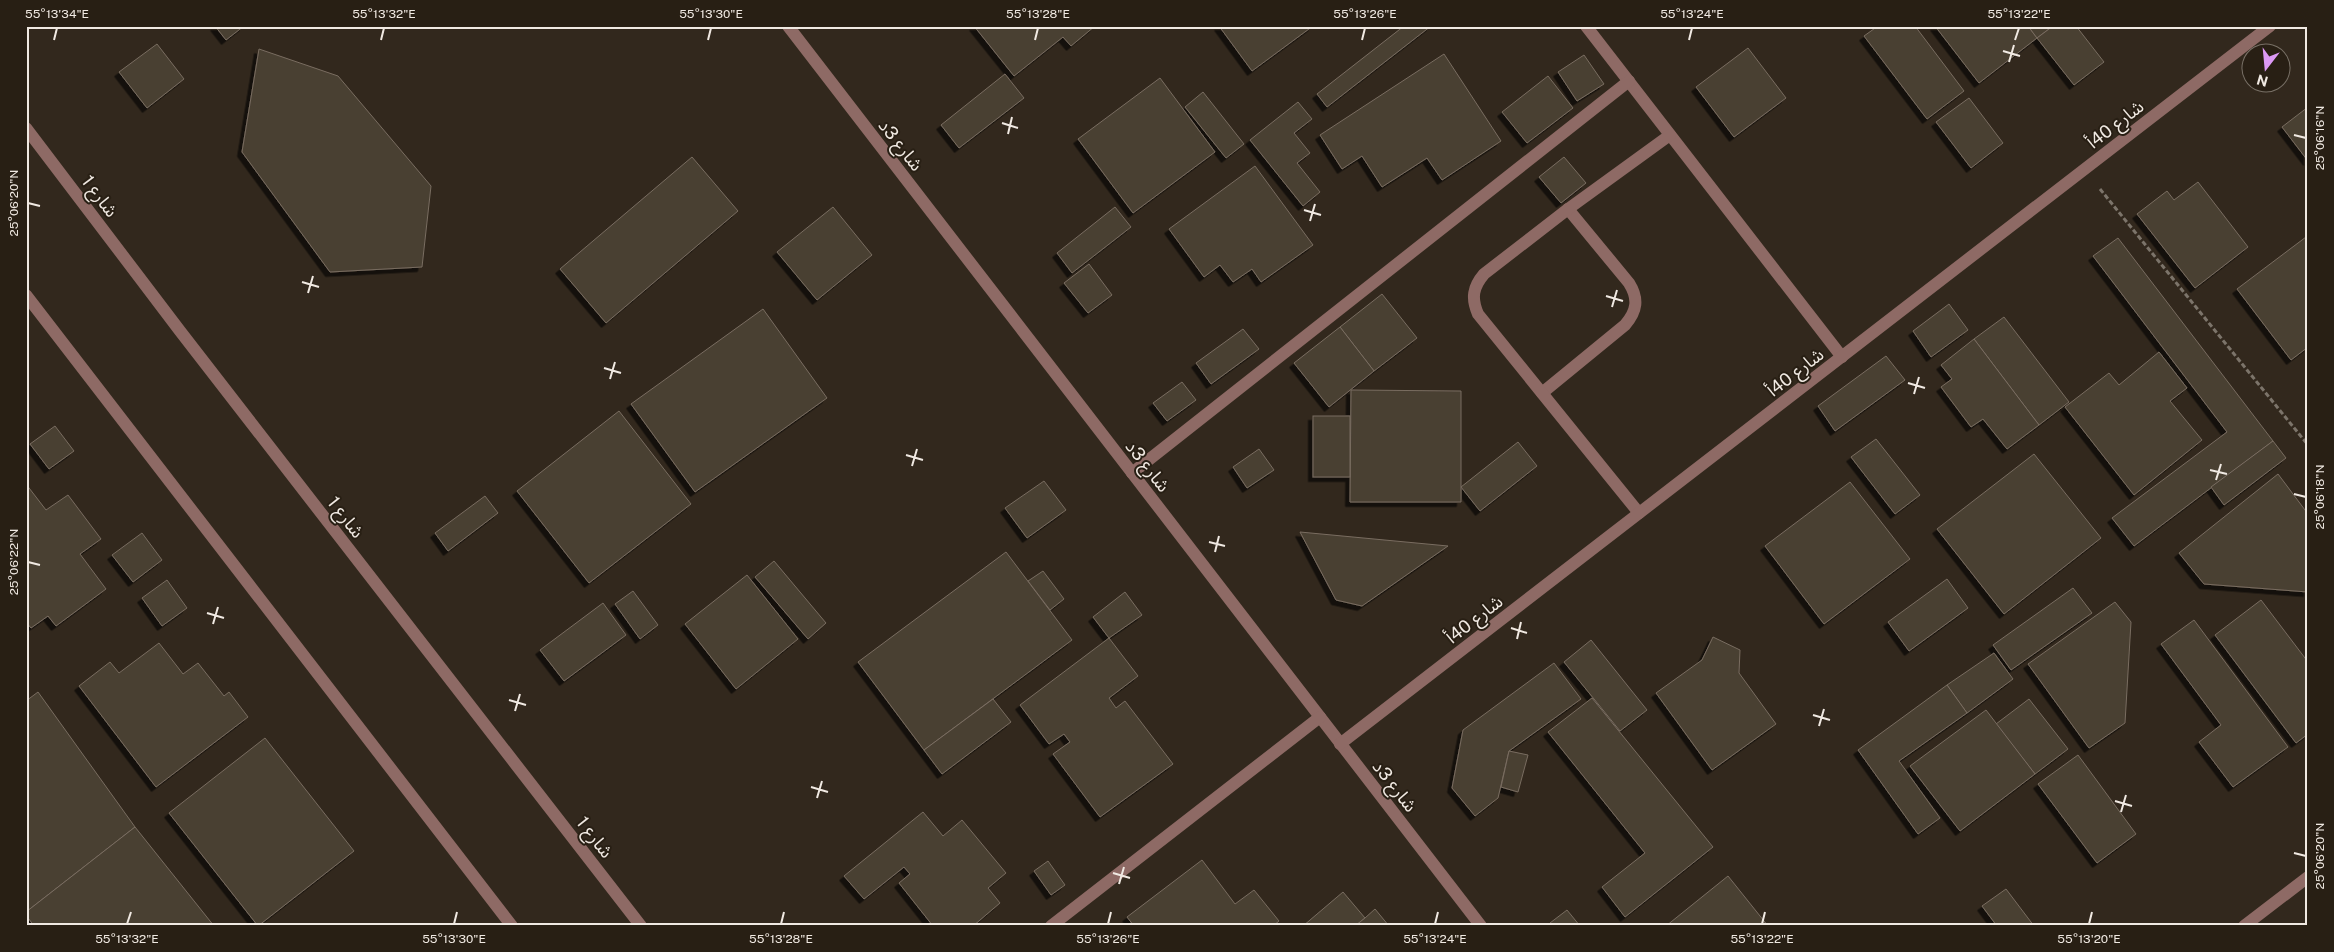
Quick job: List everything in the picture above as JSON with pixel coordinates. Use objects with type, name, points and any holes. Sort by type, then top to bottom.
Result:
[{"type":"street","name":"شارع 3د","points":[[788,26],[1481,926]]},
{"type":"street","points":[[1586,26],[1842,357]]},
{"type":"street","name":"شارع 40أ","points":[[1340,744],[2270,26]]},
{"type":"street","points":[[1132,473],[1629,81]]},
{"type":"street","name":"شارع 1","points":[[26,128],[180,331],[641,926]]},
{"type":"street","points":[[1639,514],[1478,314],[1474,304],[1473,293],[1477,283],[1484,274],[1568,209],[1670,135]]},
{"type":"street","points":[[1542,393],[1624,325],[1632,316],[1636,305],[1635,293],[1630,283],[1568,209]]},
{"type":"street","points":[[26,295],[512,926]]},
{"type":"street","points":[[1051,926],[1320,717]]},
{"type":"street","points":[[2244,926],[2308,877]]},
{"type":"path","points":[[2085,169],[2308,445]]},
{"type":"building","points":[[215,26],[244,26],[226,40]]},
{"type":"building","points":[[974,26],[1095,26],[1071,46],[1063,37],[1014,76]]},
{"type":"building","points":[[1219,26],[1313,26],[1252,71]]},
{"type":"building","points":[[1404,26],[1431,26],[1327,107],[1317,94]]},
{"type":"building","points":[[1878,26],[1915,26],[1964,91],[1927,119],[1864,36]]},
{"type":"building","points":[[1935,26],[2028,26],[2037,38],[1979,83]]},
{"type":"building","points":[[2028,26],[2053,26],[2037,38]]},
{"type":"building","points":[[2053,26],[2076,26],[2104,62],[2074,85],[2037,38]]},
{"type":"building","points":[[157,44],[184,79],[147,108],[119,72]]},
{"type":"building","points":[[1748,48],[1786,98],[1734,137],[1696,87]]},
{"type":"building","points":[[259,49],[338,76],[431,186],[422,267],[330,272],[242,152]]},
{"type":"building","points":[[1444,54],[1501,141],[1442,180],[1427,158],[1382,187],[1362,156],[1342,169],[1320,135]]},
{"type":"building","points":[[1584,55],[1604,84],[1577,101],[1558,72]]},
{"type":"building","points":[[1005,74],[1024,98],[959,148],[941,125]]},
{"type":"building","points":[[1548,76],[1573,108],[1527,143],[1502,112]]},
{"type":"building","points":[[1160,78],[1215,152],[1133,213],[1078,139]]},
{"type":"building","points":[[1203,92],[1244,144],[1226,158],[1185,107]]},
{"type":"building","points":[[1969,98],[2003,143],[1971,168],[1936,122]]},
{"type":"building","points":[[1298,102],[1312,119],[1294,133],[1310,153],[1297,163],[1320,192],[1303,206],[1250,140]]},
{"type":"building","points":[[2308,107],[2308,161],[2282,127]]},
{"type":"building","points":[[692,157],[738,211],[606,323],[560,269]]},
{"type":"building","points":[[1564,157],[1586,183],[1561,203],[1539,177]]},
{"type":"building","points":[[1255,166],[1313,245],[1261,282],[1252,269],[1233,282],[1220,265],[1204,277],[1169,229]]},
{"type":"building","points":[[2198,182],[2248,247],[2195,288],[2137,214],[2167,191],[2174,200]]},
{"type":"building","points":[[833,207],[872,255],[817,300],[777,252]]},
{"type":"building","points":[[1115,207],[1131,227],[1072,273],[1057,253]]},
{"type":"building","points":[[2306,237],[2308,239],[2308,347],[2291,360],[2237,289]]},
{"type":"building","points":[[2118,238],[2273,441],[2134,546],[2112,518],[2227,432],[2093,256]]},
{"type":"building","points":[[1089,264],[1112,295],[1088,313],[1064,283]]},
{"type":"building","points":[[1382,294],[1417,338],[1374,371],[1340,327]]},
{"type":"building","points":[[1949,304],[1968,330],[1931,357],[1913,331]]},
{"type":"building","points":[[763,309],[827,398],[695,492],[631,404]]},
{"type":"building","points":[[2004,317],[2069,402],[2039,425],[1974,339]]},
{"type":"building","points":[[1340,327],[1374,371],[1329,407],[1294,363]]},
{"type":"building","points":[[1243,329],[1259,349],[1211,384],[1196,363]]},
{"type":"building","points":[[1974,339],[2039,425],[2007,449],[1983,419],[1971,427],[1941,387],[1952,379],[1941,365]]},
{"type":"building","points":[[2159,352],[2187,388],[2170,401],[2202,440],[2134,495],[2065,407],[2109,373],[2119,385]]},
{"type":"building","points":[[1886,356],[1905,380],[1835,431],[1818,406]]},
{"type":"building","points":[[1182,382],[1196,400],[1167,421],[1153,403]]},
{"type":"building","points":[[1351,390],[1461,391],[1461,502],[1350,502]]},
{"type":"building","points":[[619,411],[691,504],[589,583],[517,491]]},
{"type":"building","points":[[1313,416],[1350,416],[1350,477],[1313,477]]},
{"type":"building","points":[[55,426],[74,451],[49,469],[30,444]]},
{"type":"building","points":[[1876,439],[1920,495],[1895,514],[1851,457]]},
{"type":"building","points":[[2273,441],[2286,458],[2224,505],[2211,487]]},
{"type":"building","points":[[1518,442],[1537,466],[1480,511],[1461,487]]},
{"type":"building","points":[[1259,449],[1274,470],[1247,488],[1233,467]]},
{"type":"building","points":[[2034,454],[2101,538],[2004,614],[1937,529]]},
{"type":"building","points":[[2278,474],[2308,514],[2308,592],[2204,584],[2179,553]]},
{"type":"building","points":[[1044,481],[1066,510],[1027,538],[1005,508]]},
{"type":"building","points":[[1850,482],[1910,559],[1824,624],[1765,546]]},
{"type":"building","points":[[26,484],[46,510],[68,495],[101,539],[80,554],[106,589],[56,626],[48,616],[31,628],[26,622]]},
{"type":"building","points":[[485,496],[498,513],[448,551],[435,533]]},
{"type":"building","points":[[1300,532],[1448,546],[1362,606],[1336,600]]},
{"type":"building","points":[[142,533],[162,560],[133,582],[112,555]]},
{"type":"building","points":[[1006,552],[1072,640],[924,750],[858,662]]},
{"type":"building","points":[[774,561],[826,623],[808,639],[755,577]]},
{"type":"building","points":[[1043,571],[1064,599],[1050,610],[1028,581]]},
{"type":"building","points":[[747,575],[798,639],[736,689],[685,624]]},
{"type":"building","points":[[1947,579],[1968,608],[1909,651],[1888,622]]},
{"type":"building","points":[[167,580],[187,608],[162,626],[142,598]]},
{"type":"building","points":[[2073,588],[2092,613],[2011,670],[1993,645]]},
{"type":"building","points":[[633,591],[658,625],[640,639],[615,604]]},
{"type":"building","points":[[1125,592],[1142,615],[1109,638],[1093,617]]},
{"type":"building","points":[[2261,600],[2308,662],[2308,734],[2296,743],[2215,635]]},
{"type":"building","points":[[2115,602],[2131,622],[2125,723],[2089,748],[2028,664]]},
{"type":"building","points":[[603,603],[626,635],[564,681],[540,650]]},
{"type":"building","points":[[2194,620],[2288,747],[2233,787],[2199,742],[2221,725],[2161,644]]},
{"type":"building","points":[[1713,637],[1740,650],[1739,673],[1776,724],[1712,770],[1656,693],[1702,660]]},
{"type":"building","points":[[1109,638],[1138,676],[1109,698],[1116,708],[1125,701],[1173,764],[1100,817],[1053,754],[1070,742],[1064,734],[1049,744],[1020,705]]},
{"type":"building","points":[[1591,640],[1647,710],[1620,731],[1564,662]]},
{"type":"building","points":[[159,643],[183,674],[198,663],[224,696],[229,692],[248,717],[156,787],[79,686],[110,662],[119,673]]},
{"type":"building","points":[[1994,653],[2013,679],[1967,713],[1947,685]]},
{"type":"building","points":[[1554,663],[1581,699],[1509,751],[1498,798],[1475,816],[1452,788],[1463,730]]},
{"type":"building","points":[[1947,685],[1967,713],[1899,761],[1940,818],[1918,834],[1858,750]]},
{"type":"building","points":[[38,692],[135,827],[26,912],[26,701]]},
{"type":"building","points":[[1592,698],[1713,847],[1625,917],[1602,887],[1645,853],[1548,732]]},
{"type":"building","points":[[993,699],[1011,722],[942,774],[924,750]]},
{"type":"building","points":[[2029,699],[2068,749],[2035,774],[1996,724]]},
{"type":"building","points":[[1986,710],[2035,774],[1960,831],[1910,766]]},
{"type":"building","points":[[265,738],[354,851],[258,926],[169,813]]},
{"type":"building","points":[[1509,751],[1528,755],[1518,792],[1501,787]]},
{"type":"building","points":[[2078,755],[2136,834],[2097,863],[2038,784]]},
{"type":"building","points":[[923,812],[943,836],[962,820],[1006,873],[988,888],[1000,903],[973,926],[933,926],[899,883],[910,874],[904,867],[864,899],[844,876]]},
{"type":"building","points":[[135,827],[214,926],[34,926],[26,912]]},
{"type":"building","points":[[1202,860],[1235,904],[1254,890],[1279,921],[1273,926],[1134,926],[1127,917]]},
{"type":"building","points":[[1048,861],[1065,885],[1051,895],[1034,871]]},
{"type":"building","points":[[1728,876],[1768,926],[1666,926]]},
{"type":"building","points":[[2006,889],[2034,926],[1997,926],[1982,906]]},
{"type":"building","points":[[1343,892],[1365,918],[1355,926],[1303,926]]},
{"type":"building","points":[[1375,909],[1389,926],[1355,926],[1365,918]]},
{"type":"building","points":[[1567,910],[1580,926],[1552,926],[1550,923]]}]
